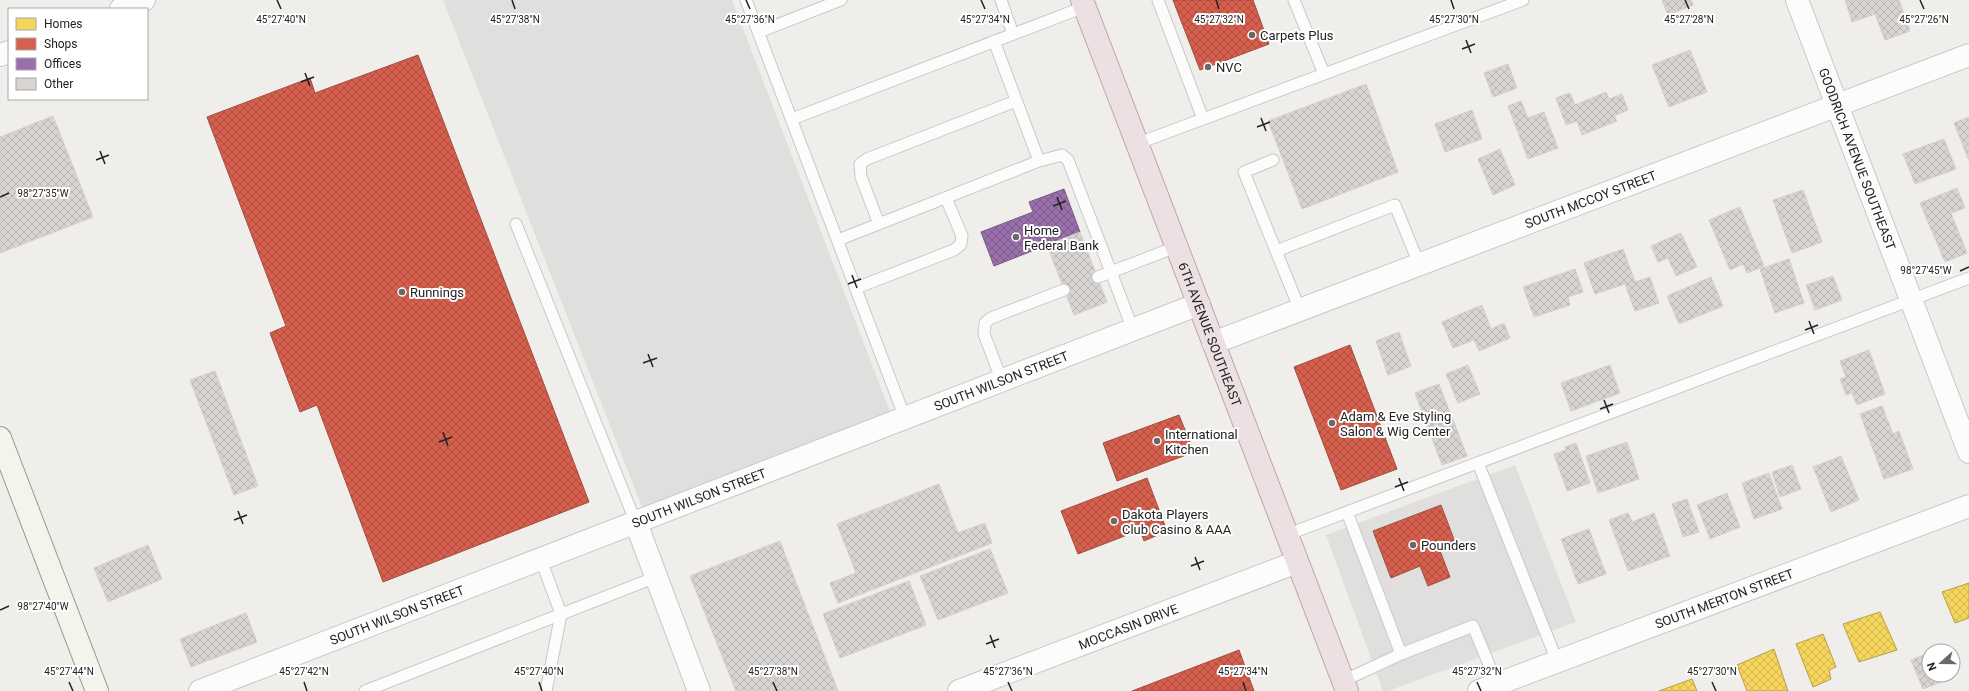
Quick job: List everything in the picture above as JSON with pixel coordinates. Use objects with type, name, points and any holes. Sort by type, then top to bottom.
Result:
[{"type":"highway","name":"6TH AVENUE SOUTHEAST","points":[[1083,3],[1345,686]]},
{"type":"street","points":[[124,8],[144,0]]},
{"type":"street","name":"GOODRICH AVENUE SOUTHEAST","points":[[1797,0],[1969,452]]},
{"type":"street","name":"SOUTH MCCOY STREET","points":[[1213,343],[1969,55]]},
{"type":"street","name":"SOUTH WILSON STREET","points":[[200,691],[1199,304]]},
{"type":"street","points":[[0,438],[96,691]]},
{"type":"street","name":"SOUTH MERTON STREET","points":[[1488,688],[1969,506]]},
{"type":"street","points":[[636,523],[699,691]]},
{"type":"street","name":"MOCCASIN DRIVE","points":[[959,691],[1297,562]]},
{"type":"lane","points":[[746,0],[905,418]]},
{"type":"lane","points":[[759,32],[841,0]]},
{"type":"lane","points":[[1000,0],[1013,34]]},
{"type":"lane","points":[[1158,0],[1204,119]]},
{"type":"lane","points":[[1294,0],[1324,74]]},
{"type":"lane","points":[[1136,144],[1523,0]]},
{"type":"lane","points":[[792,119],[994,42],[1083,3]]},
{"type":"lane","points":[[994,42],[1039,161]]},
{"type":"lane","points":[[879,224],[861,177],[860,164],[866,159],[1016,101]]},
{"type":"lane","points":[[838,240],[1039,161],[1062,155],[1068,160],[1133,330]]},
{"type":"lane","points":[[1273,160],[1244,172],[1300,310]]},
{"type":"lane","points":[[856,288],[954,250],[962,244],[962,236],[946,198]]},
{"type":"lane","points":[[1276,251],[1395,205],[1419,264]]},
{"type":"lane","points":[[516,224],[636,523]]},
{"type":"lane","points":[[1098,277],[1176,247]]},
{"type":"lane","points":[[1286,535],[1969,278]]},
{"type":"lane","points":[[1002,381],[984,334],[985,323],[992,318],[1064,290]]},
{"type":"lane","points":[[1478,463],[1557,661]]},
{"type":"lane","points":[[1347,512],[1400,654]]},
{"type":"lane","points":[[541,560],[561,614],[546,691]]},
{"type":"lane","points":[[365,691],[656,577]]},
{"type":"lane","points":[[1345,686],[1400,654],[1473,626],[1488,688]]},
{"type":"shaded area","points":[[443,0],[732,0],[891,414],[642,507]]},
{"type":"shaded area","points":[[1515,465],[1576,622],[1388,691],[1383,691],[1326,535]]},
{"type":"building: Homes","points":[[1969,583],[1969,618],[1955,623],[1942,592]]},
{"type":"building: Homes","points":[[1880,612],[1897,650],[1859,662],[1843,624]]},
{"type":"building: Homes","points":[[1823,634],[1836,667],[1829,670],[1831,679],[1813,687],[1796,644]]},
{"type":"building: Homes","points":[[1774,649],[1788,691],[1747,691],[1737,665]]},
{"type":"building: Homes","points":[[1692,679],[1697,691],[1659,691]]},
{"type":"building: Shops","points":[[1173,0],[1253,0],[1269,44],[1200,70]]},
{"type":"building: Shops","points":[[418,55],[589,502],[383,582],[317,405],[300,412],[270,333],[286,326],[207,117],[310,78],[315,93]]},
{"type":"building: Shops","points":[[1350,345],[1397,469],[1341,490],[1294,367]]},
{"type":"building: Shops","points":[[1179,415],[1194,452],[1117,481],[1103,443]]},
{"type":"building: Shops","name":"Dakota Players Club Casino & AAA","points":[[1147,478],[1167,531],[1144,541],[1140,530],[1078,554],[1061,511]]},
{"type":"building: Shops","name":"Pounders","points":[[1441,505],[1455,542],[1439,548],[1450,577],[1428,586],[1420,566],[1391,578],[1373,531]]},
{"type":"building: Shops","points":[[1239,650],[1254,691],[1132,691]]},
{"type":"building: Offices","points":[[1064,189],[1080,232],[994,266],[981,232],[1033,212],[1029,202]]},
{"type":"building: Other","points":[[1662,0],[1691,0],[1693,5],[1668,15]]},
{"type":"building: Other","points":[[1845,0],[1899,0],[1910,31],[1885,40],[1875,14],[1852,22]]},
{"type":"building: Other","points":[[1690,50],[1707,92],[1669,107],[1652,65]]},
{"type":"building: Other","points":[[1508,64],[1517,88],[1493,97],[1484,73]]},
{"type":"building: Other","points":[[1366,84],[1398,172],[1302,209],[1268,121]]},
{"type":"building: Other","points":[[1606,92],[1609,99],[1622,94],[1628,110],[1614,116],[1617,121],[1582,135],[1577,121],[1566,125],[1556,98],[1570,93],[1575,105]]},
{"type":"building: Other","points":[[1521,101],[1528,118],[1544,112],[1558,148],[1528,159],[1508,106]]},
{"type":"building: Other","points":[[1472,110],[1482,139],[1445,152],[1435,124]]},
{"type":"building: Other","points":[[53,116],[93,217],[0,253],[0,137]]},
{"type":"building: Other","points":[[1969,117],[1969,161],[1954,123]]},
{"type":"building: Other","points":[[1944,139],[1956,169],[1915,184],[1903,154]]},
{"type":"building: Other","points":[[1500,149],[1515,185],[1493,195],[1478,159]]},
{"type":"building: Other","points":[[1957,188],[1965,208],[1951,213],[1967,253],[1945,262],[1920,203]]},
{"type":"building: Other","points":[[1803,190],[1822,242],[1792,253],[1773,200]]},
{"type":"building: Other","points":[[1740,207],[1764,266],[1747,273],[1743,264],[1730,270],[1709,220]]},
{"type":"building: Other","points":[[1080,232],[1107,302],[1074,315],[1047,245]]},
{"type":"building: Other","points":[[1681,233],[1697,267],[1676,276],[1668,258],[1658,262],[1651,246]]},
{"type":"building: Other","points":[[1623,249],[1635,282],[1650,277],[1659,303],[1635,311],[1625,284],[1595,294],[1584,263]]},
{"type":"building: Other","points":[[1789,259],[1804,303],[1775,313],[1760,269]]},
{"type":"building: Other","points":[[1575,269],[1583,292],[1568,297],[1570,305],[1534,317],[1523,287]]},
{"type":"building: Other","points":[[1833,276],[1842,300],[1815,310],[1806,285]]},
{"type":"building: Other","points":[[1711,277],[1723,306],[1679,324],[1667,296]]},
{"type":"building: Other","points":[[1482,305],[1491,329],[1504,323],[1510,338],[1479,351],[1474,340],[1453,348],[1442,322]]},
{"type":"building: Other","points":[[1399,332],[1411,366],[1388,375],[1376,341]]},
{"type":"building: Other","points":[[1869,350],[1885,394],[1857,405],[1852,393],[1846,395],[1840,379],[1846,377],[1840,361]]},
{"type":"building: Other","points":[[1468,365],[1480,394],[1458,403],[1446,374]]},
{"type":"building: Other","points":[[1610,365],[1620,393],[1571,411],[1561,383]]},
{"type":"building: Other","points":[[215,371],[258,486],[234,495],[190,380]]},
{"type":"building: Other","points":[[1439,384],[1467,456],[1442,465],[1415,393]]},
{"type":"building: Other","points":[[1882,406],[1893,434],[1899,431],[1913,469],[1884,479],[1860,414]]},
{"type":"building: Other","points":[[1627,442],[1639,479],[1598,493],[1586,456]]},
{"type":"building: Other","points":[[1576,443],[1590,483],[1567,491],[1554,454],[1566,450],[1565,447]]},
{"type":"building: Other","points":[[1841,456],[1859,500],[1831,512],[1813,467]]},
{"type":"building: Other","points":[[1792,465],[1801,489],[1780,497],[1772,472]]},
{"type":"building: Other","points":[[1769,473],[1782,509],[1754,519],[1742,483]]},
{"type":"building: Other","points":[[939,484],[958,533],[985,523],[992,543],[838,603],[830,583],[856,573],[837,524]]},
{"type":"building: Other","points":[[1727,493],[1740,527],[1710,539],[1697,505]]},
{"type":"building: Other","points":[[1687,499],[1699,532],[1683,537],[1672,504]]},
{"type":"building: Other","points":[[1628,513],[1632,522],[1654,513],[1670,556],[1628,571],[1609,520]]},
{"type":"building: Other","points":[[1589,529],[1606,574],[1578,584],[1561,539]]},
{"type":"building: Other","points":[[780,541],[838,691],[736,691],[690,576]]},
{"type":"building: Other","points":[[148,545],[162,579],[108,602],[94,568]]},
{"type":"building: Other","points":[[990,549],[1008,593],[938,620],[920,576]]},
{"type":"building: Other","points":[[909,581],[926,625],[840,658],[823,614]]},
{"type":"building: Other","points":[[246,613],[257,642],[191,667],[180,639]]},
{"type":"building: Other","points":[[1921,656],[1921,683],[1939,683],[1923,689],[1911,660]]},
{"type":"place","name":"Carpets Plus","points":[[1252,35]]},
{"type":"place","name":"NVC","points":[[1208,67]]},
{"type":"place","name":"Home Federal Bank","points":[[1016,237]]},
{"type":"place","name":"Runnings","points":[[402,292]]},
{"type":"place","name":"Adam & Eve Styling Salon & Wig Center","points":[[1332,423]]},
{"type":"place","name":"International Kitchen","points":[[1157,441]]},
{"type":"place","name":"Dakota Players Club Casino & AAA","points":[[1114,521]]},
{"type":"place","name":"Pounders","points":[[1413,545]]}]
